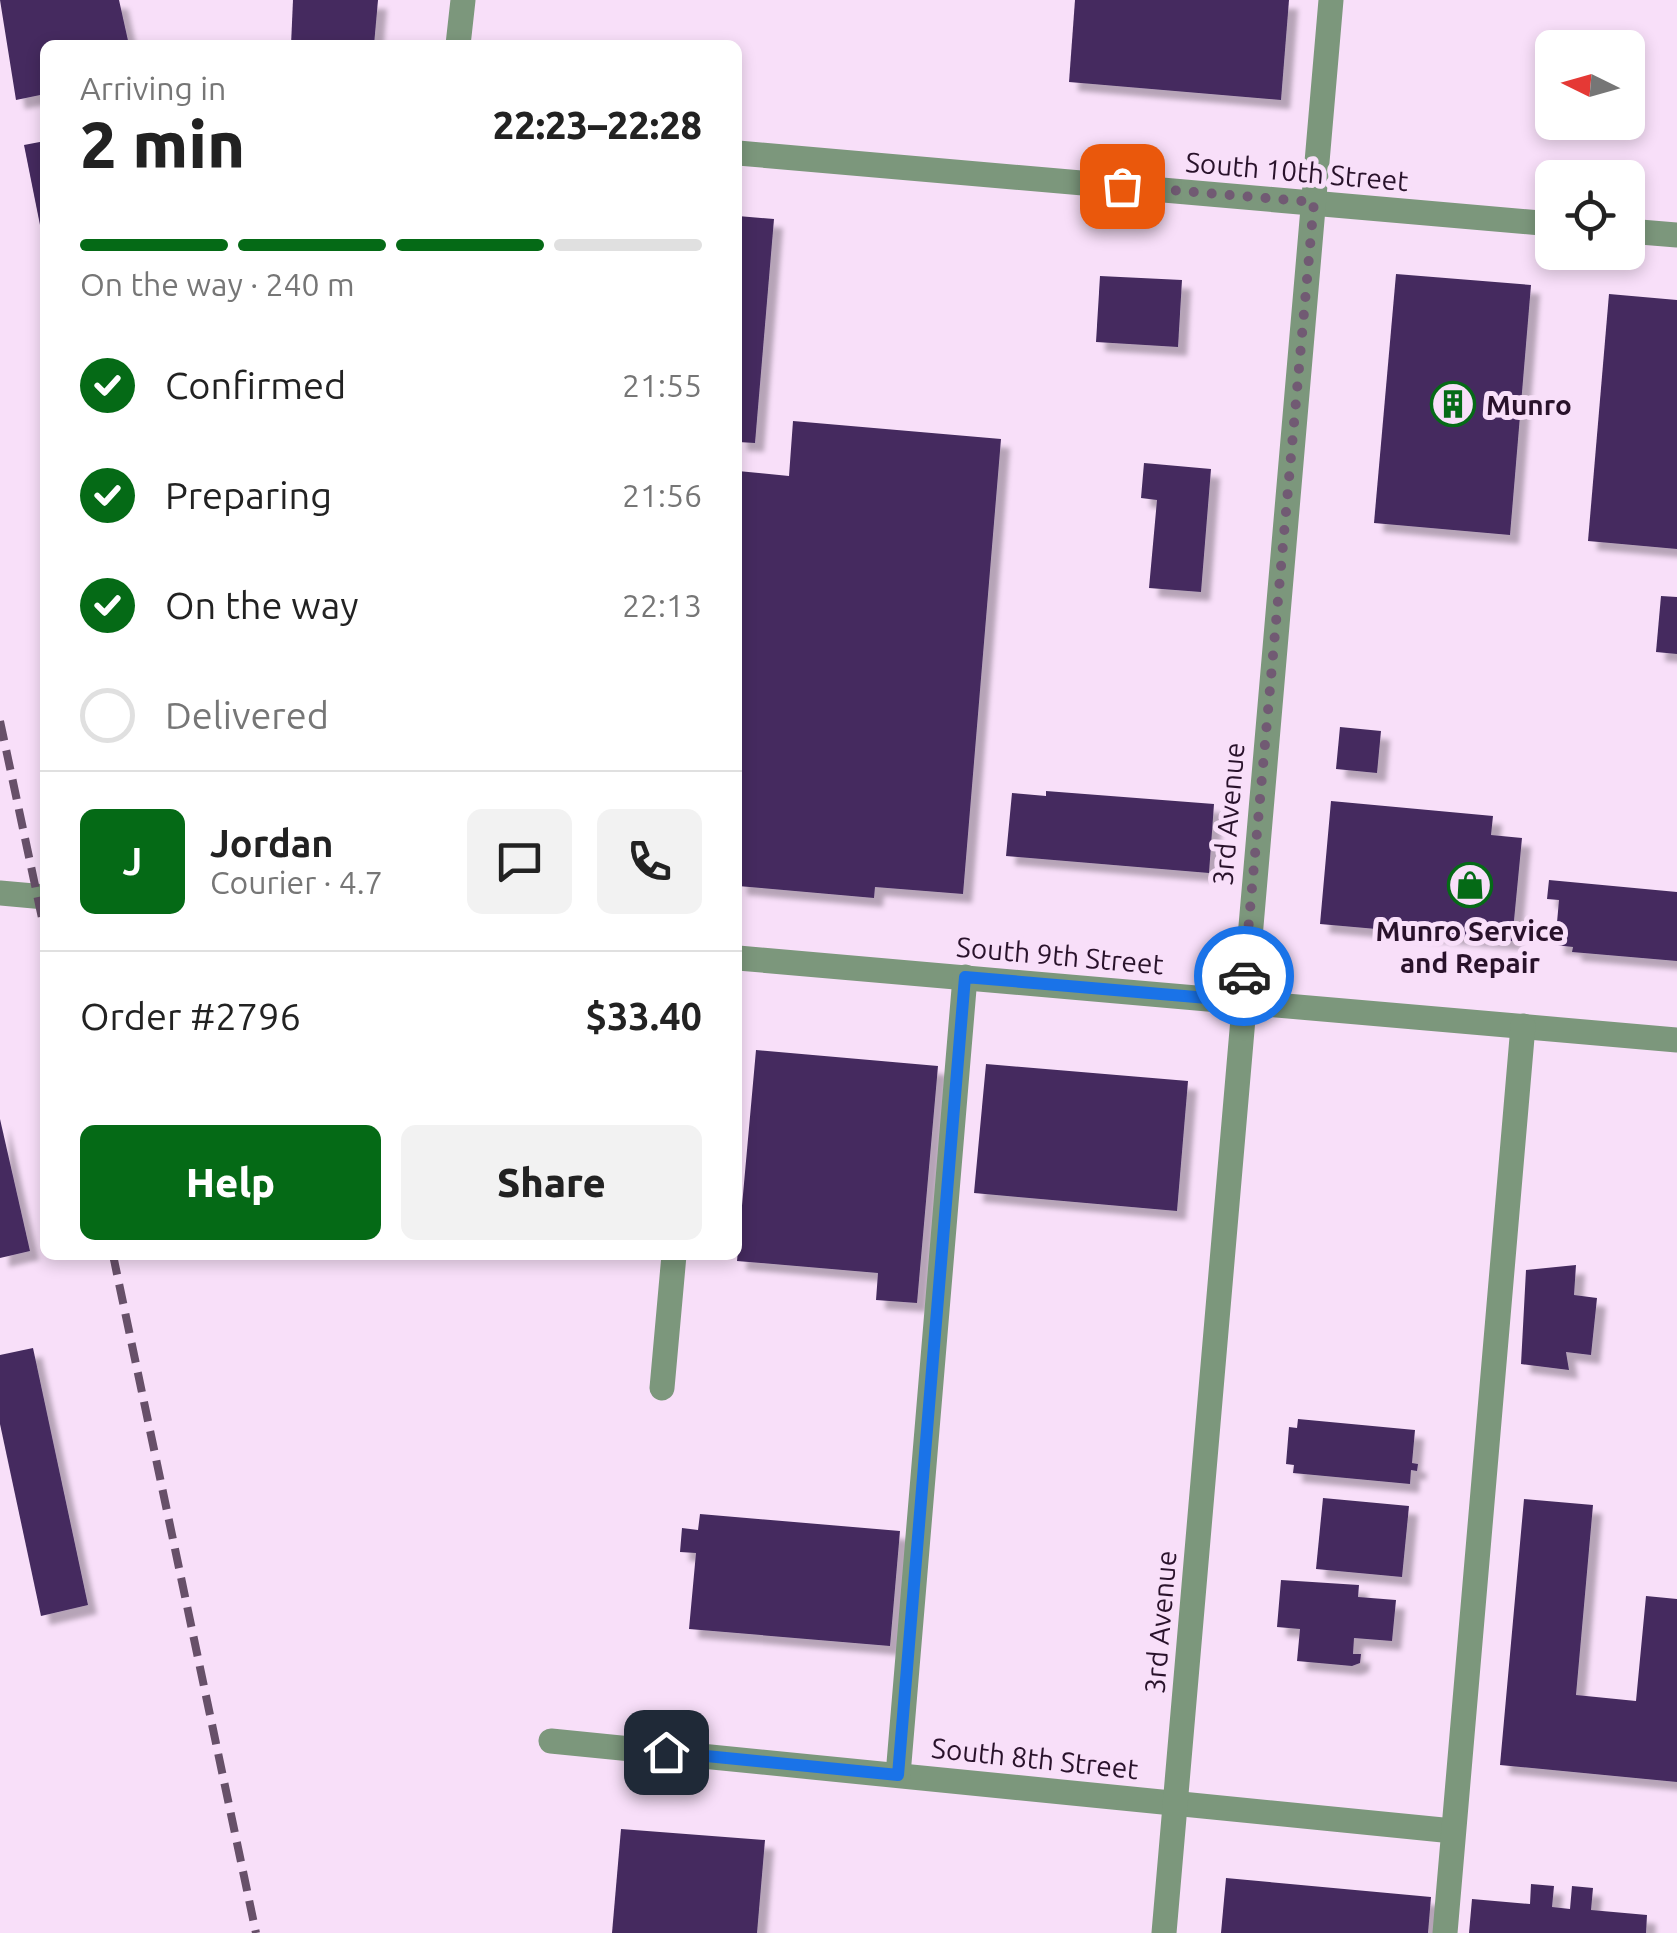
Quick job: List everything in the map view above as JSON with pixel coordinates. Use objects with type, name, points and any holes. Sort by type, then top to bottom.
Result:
[{"type":"street","points":[[458,40],[462,0]]},
{"type":"street","name":"3rd Avenue","points":[[1164,1933],[1331,0]]},
{"type":"street","name":"South 10th Street","points":[[742,154],[1535,222]]},
{"type":"street","points":[[1645,233],[1677,236]]},
{"type":"street","points":[[0,893],[40,897]]},
{"type":"street","name":"South 9th Street","points":[[742,958],[1677,1040]]},
{"type":"street","points":[[898,1775],[965,977]]},
{"type":"street","points":[[1445,1933],[1523,1026]]},
{"type":"street","points":[[662,1388],[674,1260]]},
{"type":"street","name":"South 8th Street","points":[[551,1740],[1453,1832]]},
{"type":"building","points":[[0,0],[119,0],[128,40],[40,40],[40,95],[16,100]]},
{"type":"building","points":[[293,0],[378,0],[374,40],[291,40]]},
{"type":"building","points":[[1075,0],[1289,0],[1281,100],[1069,82]]},
{"type":"building","points":[[40,142],[40,225],[24,145]]},
{"type":"building","points":[[742,216],[774,219],[755,443],[742,442]]},
{"type":"building","name":"Munro","points":[[1396,274],[1531,285],[1510,535],[1374,523]]},
{"type":"building","points":[[1100,276],[1182,280],[1178,347],[1096,342]]},
{"type":"building","points":[[1609,294],[1677,300],[1677,549],[1588,541]]},
{"type":"building","points":[[793,421],[1001,439],[963,894],[875,887],[874,898],[742,886],[742,471],[789,476]]},
{"type":"building","points":[[1144,463],[1211,469],[1201,592],[1149,588],[1157,500],[1141,498]]},
{"type":"building","points":[[1661,596],[1677,597],[1677,654],[1656,652]]},
{"type":"building","points":[[1340,727],[1381,731],[1377,773],[1336,769]]},
{"type":"building","points":[[1046,791],[1214,804],[1209,873],[1006,856],[1012,793],[1046,796]]},
{"type":"building","points":[[1331,801],[1493,816],[1491,835],[1522,838],[1512,941],[1320,924]]},
{"type":"building","points":[[1549,880],[1677,892],[1677,961],[1572,952],[1573,947],[1555,945],[1559,900],[1547,899]]},
{"type":"building","points":[[756,1050],[938,1066],[917,1303],[876,1300],[878,1273],[737,1261],[742,1260],[742,1205]]},
{"type":"building","points":[[986,1064],[1188,1081],[1177,1211],[974,1193]]},
{"type":"building","points":[[0,1119],[30,1251],[0,1258]]},
{"type":"building","points":[[1576,1265],[1574,1295],[1597,1298],[1591,1355],[1566,1352],[1569,1370],[1521,1364],[1526,1270]]},
{"type":"building","points":[[33,1348],[88,1605],[41,1616],[0,1424],[0,1355]]},
{"type":"building","points":[[1298,1419],[1415,1430],[1412,1463],[1418,1464],[1417,1471],[1411,1470],[1410,1484],[1293,1473],[1294,1465],[1286,1464],[1289,1427],[1297,1428]]},
{"type":"building","points":[[1323,1498],[1409,1506],[1402,1577],[1316,1569]]},
{"type":"building","points":[[1524,1499],[1593,1505],[1576,1695],[1636,1701],[1646,1596],[1677,1599],[1677,1782],[1500,1765]]},
{"type":"building","points":[[700,1514],[900,1531],[890,1646],[689,1629],[696,1553],[680,1552],[682,1528],[698,1530]]},
{"type":"building","points":[[1281,1580],[1359,1585],[1358,1597],[1396,1600],[1392,1641],[1354,1638],[1353,1654],[1361,1654],[1360,1663],[1352,1666],[1297,1661],[1300,1629],[1277,1627]]},
{"type":"building","points":[[621,1829],[765,1840],[757,1933],[612,1933]]},
{"type":"building","points":[[1226,1878],[1431,1897],[1428,1933],[1221,1933]]},
{"type":"building","points":[[1531,1884],[1554,1886],[1552,1907],[1570,1909],[1572,1886],[1593,1888],[1591,1910],[1647,1915],[1646,1933],[1469,1933],[1472,1899],[1530,1904]]},
{"type":"railway","points":[[0,721],[40,909]]},
{"type":"railway","points":[[114,1260],[256,1933]]},
{"type":"way so far","points":[[1122,186],[1314,202],[1244,976]]},
{"type":"place","name":"Munro","points":[[1453,404]]},
{"type":"place","name":"Munro Service and Repair","points":[[1470,885]]},
{"type":"route","points":[[666,1752],[898,1775],[965,977],[1242,1001],[1244,976]]}]
